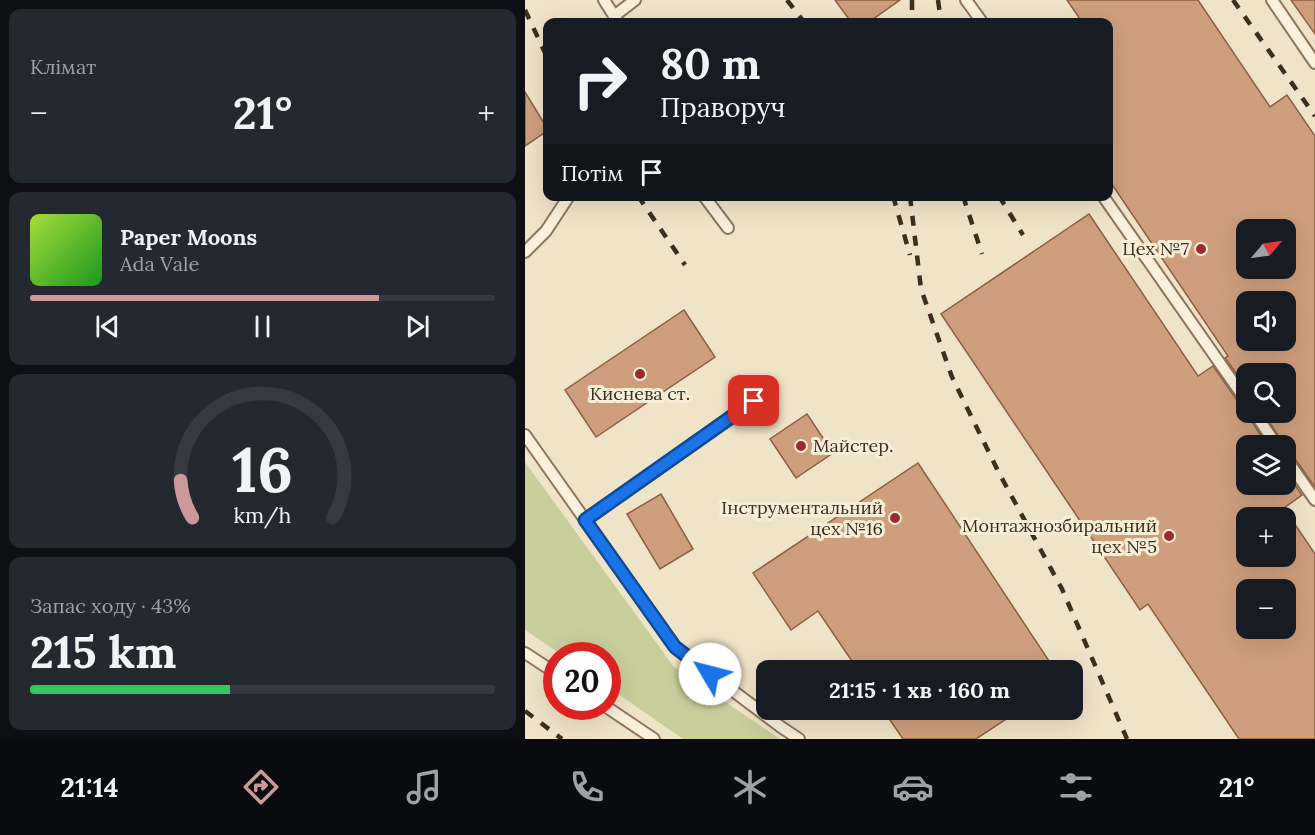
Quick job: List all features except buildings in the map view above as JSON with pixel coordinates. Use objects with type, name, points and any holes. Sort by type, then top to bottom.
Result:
[{"type":"lane","points":[[604,0],[615,18]]},
{"type":"lane","points":[[617,18],[635,0]]},
{"type":"lane","points":[[966,0],[979,18]]},
{"type":"lane","points":[[1272,0],[1315,63]]},
{"type":"lane","points":[[525,252],[546,231],[566,201]]},
{"type":"lane","points":[[707,201],[728,228]]},
{"type":"lane","points":[[1106,201],[1236,386]]},
{"type":"lane","points":[[585,520],[754,401]]},
{"type":"lane","points":[[525,435],[675,647],[781,728],[799,739]]},
{"type":"lane","points":[[1296,473],[1315,500]]},
{"type":"lane","points":[[525,653],[543,665]]},
{"type":"lane","points":[[621,717],[654,739]]},
{"type":"green space","points":[[525,462],[674,667],[780,739],[683,739],[621,696],[621,642],[543,642],[525,630]]},
{"type":"railway","points":[[787,0],[801,18]]},
{"type":"railway","points":[[912,0],[912,18]]},
{"type":"railway","points":[[938,0],[940,18]]},
{"type":"railway","points":[[1233,0],[1315,116]]},
{"type":"railway","points":[[525,10],[543,48]]},
{"type":"railway","points":[[641,201],[685,265]]},
{"type":"railway","points":[[894,201],[910,255]]},
{"type":"railway","points":[[911,201],[921,289],[952,377],[999,473],[1062,589],[1127,739]]},
{"type":"railway","points":[[965,201],[982,254]]},
{"type":"railway","points":[[1002,201],[1023,235]]},
{"type":"railway","points":[[525,711],[562,739]]},
{"type":"place","name":"Цех №7","points":[[1201,249]]},
{"type":"place","name":"Киснева ст.","points":[[640,374]]},
{"type":"place","name":"Майстер.","points":[[801,446]]},
{"type":"place","name":"Інструментальний цех №16","points":[[895,518]]},
{"type":"place","name":"Монтажнозбиральний цех №5","points":[[1169,536]]},
{"type":"route","points":[[710,674],[675,647],[585,520],[754,401]]}]
